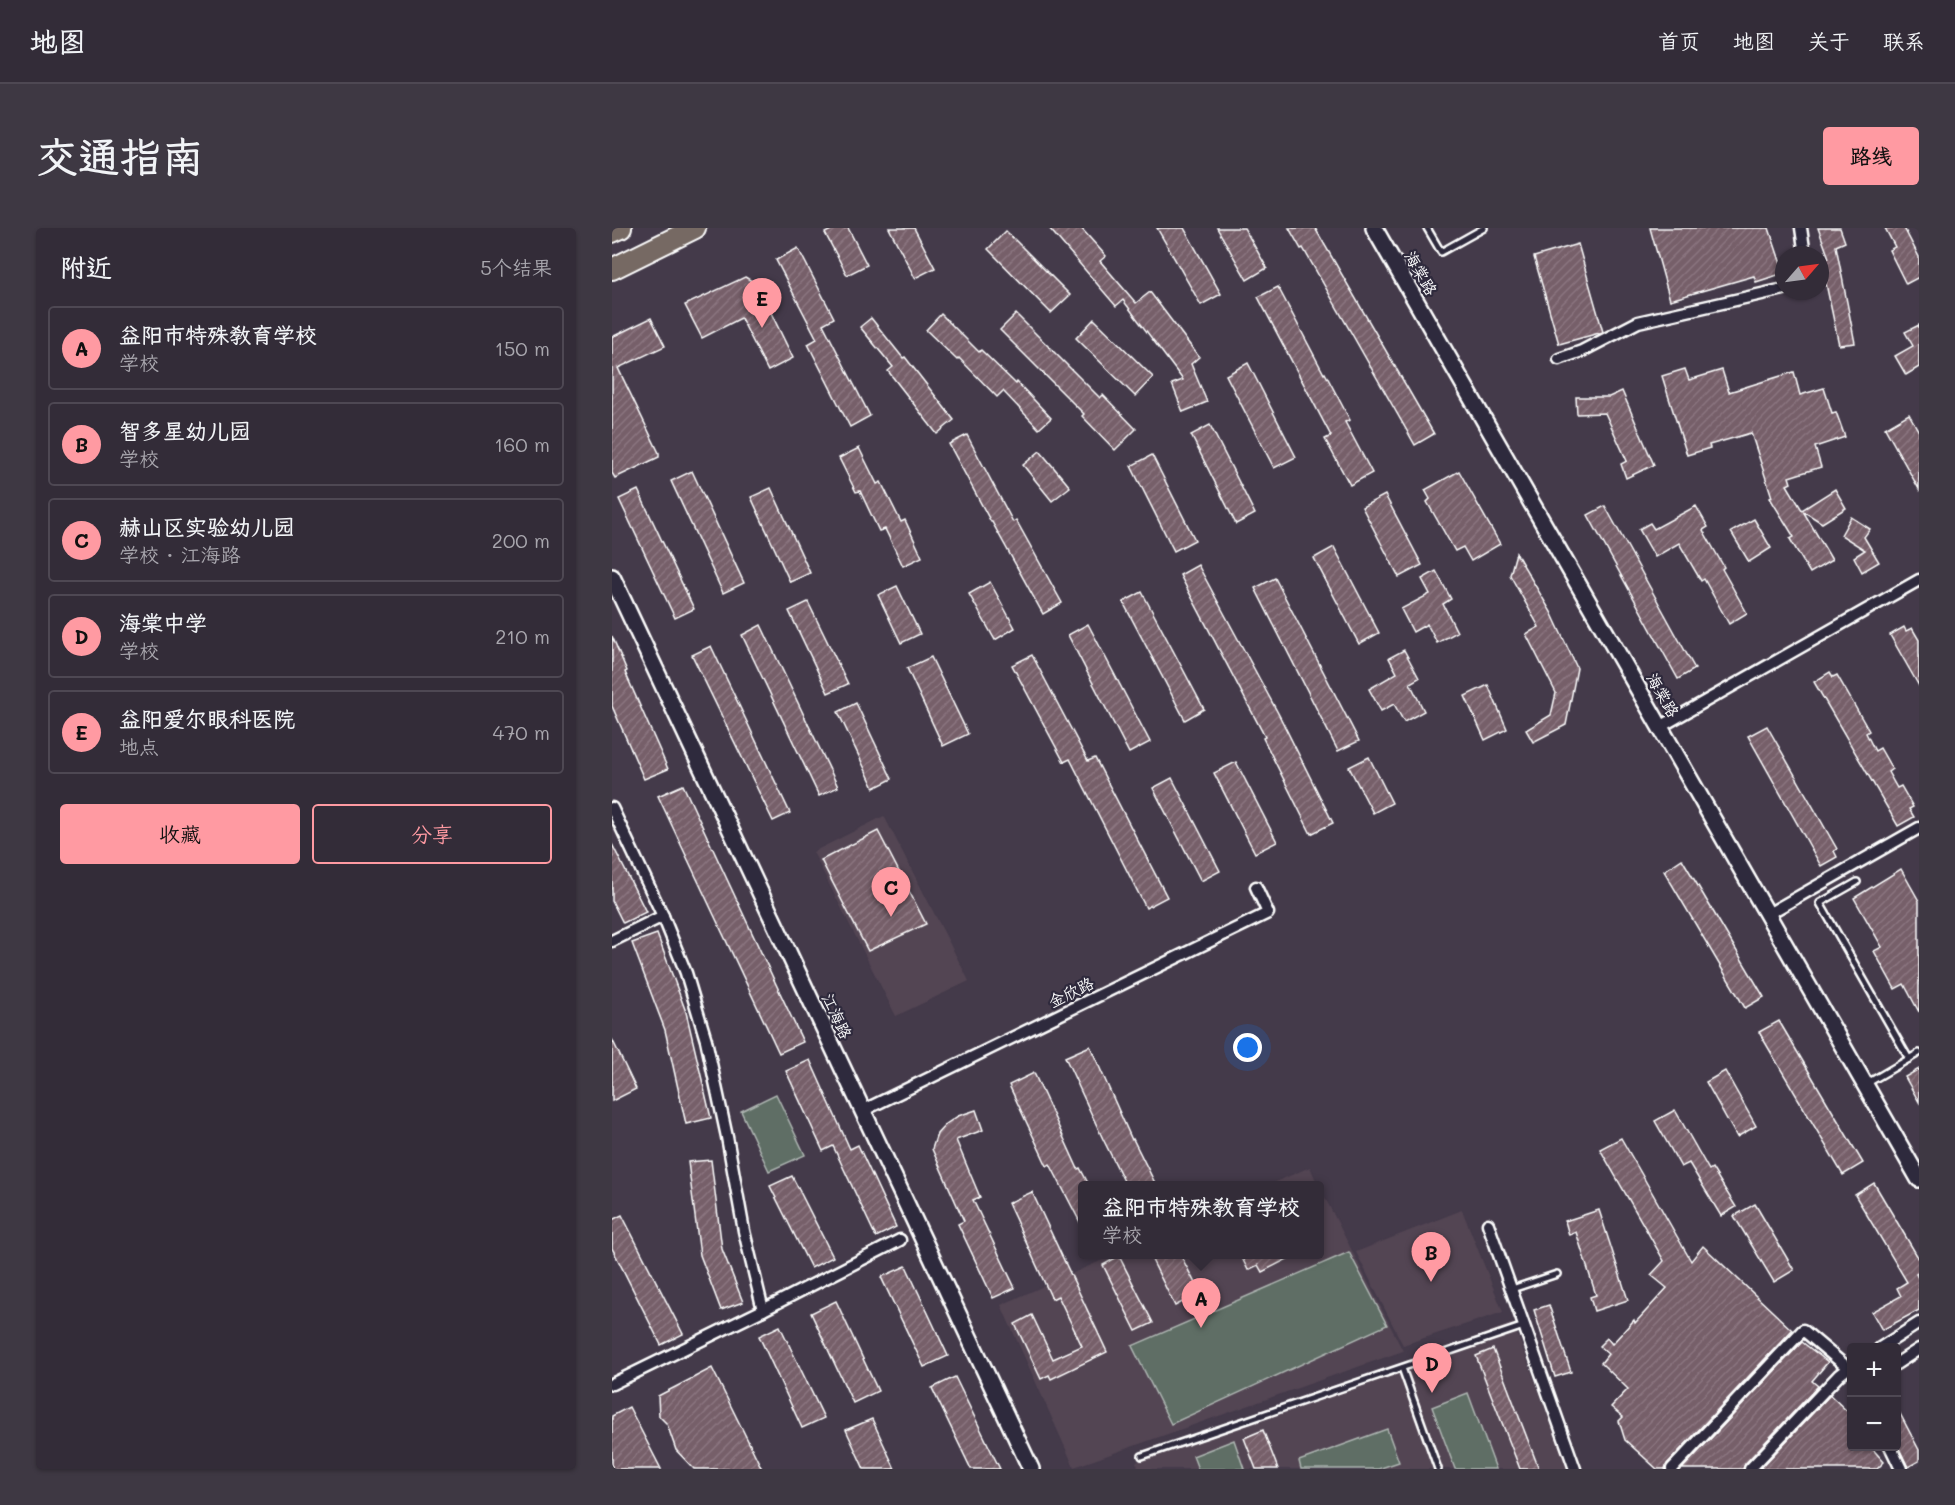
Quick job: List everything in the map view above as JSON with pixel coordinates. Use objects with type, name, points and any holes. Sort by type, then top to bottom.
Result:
[{"type":"highway","points":[[612,232],[621,228]]},
{"type":"highway","points":[[612,269],[695,228]]},
{"type":"street","name":"海棠路","points":[[1374,228],[1919,1179]]},
{"type":"street","points":[[1801,228],[1804,246]]},
{"type":"street","points":[[1559,359],[1582,351],[1638,322],[1775,291]]},
{"type":"street","name":"江海路","points":[[612,577],[1031,1469]]},
{"type":"street","points":[[1660,727],[1919,580]]},
{"type":"street","points":[[612,808],[663,916],[686,973],[706,1040],[744,1231],[763,1310]]},
{"type":"street","points":[[1768,914],[1919,828]]},
{"type":"street","name":"金欣路","points":[[862,1111],[1268,913],[1256,887]]},
{"type":"street","points":[[612,941],[663,916]]},
{"type":"street","points":[[1488,1224],[1575,1469]]},
{"type":"street","points":[[612,1384],[900,1240]]},
{"type":"street","points":[[1886,1343],[1919,1323]]},
{"type":"street","points":[[1672,1469],[1803,1330],[1847,1365]]},
{"type":"street","points":[[1901,1361],[1919,1349]]},
{"type":"street","points":[[1750,1469],[1847,1370]]},
{"type":"street","points":[[1892,1451],[1901,1469]]},
{"type":"lane","points":[[1427,228],[1441,252],[1484,228]]},
{"type":"lane","points":[[1857,882],[1820,903],[1908,1059]]},
{"type":"lane","points":[[1865,1084],[1919,1053]]},
{"type":"lane","points":[[1512,1290],[1557,1274]]},
{"type":"lane","points":[[1142,1456],[1524,1326]]},
{"type":"lane","points":[[1401,1368],[1438,1469]]},
{"type":"shaded area","points":[[884,816],[969,981],[896,1016],[813,852]]},
{"type":"shaded area","points":[[1310,1167],[1316,1181],[1278,1181]]},
{"type":"shaded area","points":[[1324,1196],[1403,1351],[1074,1467],[1001,1305],[1105,1259],[1324,1259]]},
{"type":"shaded area","points":[[1462,1210],[1503,1312],[1403,1345],[1356,1252]]},
{"type":"shaded area","points":[[1513,1323],[1568,1469],[1139,1469],[1136,1462]]},
{"type":"green space","points":[[776,1094],[805,1155],[769,1171],[741,1111]]},
{"type":"green space","points":[[1349,1252],[1387,1325],[1171,1424],[1132,1346]]},
{"type":"green space","points":[[1468,1393],[1496,1469],[1455,1469],[1432,1407]]},
{"type":"green space","points":[[1387,1429],[1399,1462],[1378,1469],[1301,1469],[1299,1461]]},
{"type":"green space","points":[[1234,1440],[1244,1469],[1198,1469],[1193,1456]]},
{"type":"building","points":[[835,228],[848,228],[867,265],[847,275],[825,233]]},
{"type":"building","points":[[889,228],[914,228],[935,268],[915,278]]},
{"type":"building","points":[[1049,228],[1081,228],[1106,256],[1100,261],[1136,303],[1150,292],[1199,357],[1191,364],[1207,402],[1183,412],[1172,384],[1183,380],[1123,300],[1116,306]]},
{"type":"building","points":[[1157,228],[1184,228],[1221,294],[1201,305]]},
{"type":"building","points":[[1217,228],[1244,228],[1267,268],[1247,280]]},
{"type":"building","points":[[1289,228],[1315,228],[1434,434],[1415,445],[1303,248],[1301,249]]},
{"type":"building","points":[[1650,228],[1769,228],[1775,246],[1775,276],[1756,282],[1754,276],[1670,300]]},
{"type":"building","points":[[1818,228],[1840,228],[1845,242],[1836,246],[1855,343],[1839,345],[1829,298],[1829,246],[1825,246]]},
{"type":"building","points":[[1885,228],[1904,228],[1919,257],[1919,277],[1906,284],[1889,250],[1895,247]]},
{"type":"building","points":[[1006,231],[1070,295],[1051,313],[988,249]]},
{"type":"building","points":[[1578,244],[1603,332],[1559,344],[1534,257]]},
{"type":"building","points":[[798,248],[834,318],[823,324],[870,416],[850,427],[808,344],[817,339],[776,260]]},
{"type":"building","points":[[745,277],[757,284],[793,358],[768,371],[741,318],[702,338],[685,305]]},
{"type":"building","points":[[1278,287],[1350,420],[1345,422],[1372,473],[1350,485],[1325,439],[1331,436],[1258,297]]},
{"type":"building","points":[[941,314],[979,352],[981,350],[1016,384],[1017,382],[1051,418],[1039,429],[1003,391],[997,397],[959,358],[957,360],[926,330]]},
{"type":"building","points":[[1016,314],[1100,398],[1103,395],[1136,429],[1115,450],[1082,416],[1084,414],[1000,330]]},
{"type":"building","points":[[651,318],[665,346],[618,368],[659,457],[615,478],[612,473],[612,337]]},
{"type":"building","points":[[871,318],[954,420],[937,434],[888,371],[893,367],[860,327]]},
{"type":"building","points":[[1094,319],[1153,377],[1135,396],[1076,338]]},
{"type":"building","points":[[1919,325],[1919,367],[1906,375],[1895,356],[1913,346],[1905,332]]},
{"type":"building","points":[[1248,363],[1296,457],[1274,468],[1226,375]]},
{"type":"building","points":[[1685,369],[1689,380],[1722,370],[1729,392],[1794,372],[1800,395],[1824,388],[1832,413],[1836,412],[1845,437],[1815,447],[1821,467],[1789,477],[1791,483],[1787,485],[1802,510],[1835,489],[1846,508],[1822,523],[1803,511],[1832,560],[1810,573],[1790,539],[1794,537],[1770,498],[1772,497],[1751,433],[1709,445],[1710,448],[1687,455],[1662,376]]},
{"type":"building","points":[[1622,391],[1654,465],[1626,478],[1621,464],[1627,461],[1605,413],[1577,414],[1576,397],[1609,397]]},
{"type":"building","points":[[1909,414],[1919,432],[1919,489],[1885,428]]},
{"type":"building","points":[[1210,425],[1255,514],[1236,524],[1191,435]]},
{"type":"building","points":[[967,435],[1013,522],[1016,520],[1062,603],[1043,614],[949,444]]},
{"type":"building","points":[[859,448],[877,484],[881,482],[901,522],[905,520],[922,557],[903,566],[885,529],[879,531],[860,491],[856,492],[839,458]]},
{"type":"building","points":[[1040,451],[1070,487],[1052,501],[1023,465]]},
{"type":"building","points":[[1152,455],[1195,540],[1174,551],[1131,466]]},
{"type":"building","points":[[692,471],[744,583],[723,593],[671,481]]},
{"type":"building","points":[[1459,471],[1500,544],[1471,561],[1463,547],[1455,551],[1427,502],[1430,499],[1425,490]]},
{"type":"building","points":[[771,488],[810,573],[790,582],[751,497]]},
{"type":"building","points":[[638,490],[694,609],[675,618],[619,499]]},
{"type":"building","points":[[1385,495],[1422,565],[1399,577],[1362,507]]},
{"type":"building","points":[[1605,506],[1695,669],[1678,679],[1588,515]]},
{"type":"building","points":[[1696,506],[1708,527],[1703,530],[1747,613],[1729,624],[1704,579],[1701,581],[1679,543],[1655,557],[1639,529],[1650,523],[1654,529]]},
{"type":"building","points":[[1851,517],[1870,529],[1864,537],[1879,562],[1862,572],[1854,557],[1865,550],[1841,535]]},
{"type":"building","points":[[1754,519],[1771,548],[1749,562],[1731,532]]},
{"type":"building","points":[[1334,547],[1379,633],[1359,644],[1314,558]]},
{"type":"building","points":[[1516,553],[1551,612],[1577,668],[1566,725],[1533,742],[1526,730],[1551,715],[1556,693],[1526,634],[1539,627],[1510,575]]},
{"type":"building","points":[[1198,565],[1279,715],[1333,823],[1311,834],[1263,738],[1265,737],[1180,575]]},
{"type":"building","points":[[1436,571],[1451,599],[1443,604],[1457,632],[1437,643],[1427,624],[1413,632],[1401,609],[1430,594],[1422,579]]},
{"type":"building","points":[[1275,578],[1359,741],[1338,751],[1255,588]]},
{"type":"building","points":[[990,582],[1015,628],[995,640],[969,594]]},
{"type":"building","points":[[897,586],[920,634],[901,643],[878,595]]},
{"type":"building","points":[[1142,592],[1204,709],[1185,720],[1123,602]]},
{"type":"building","points":[[808,602],[848,684],[828,693],[789,611]]},
{"type":"building","points":[[1088,624],[1150,742],[1129,753],[1068,635]]},
{"type":"building","points":[[761,625],[838,787],[819,796],[742,635]]},
{"type":"building","points":[[1904,627],[1906,631],[1912,628],[1919,640],[1919,686],[1890,635]]},
{"type":"building","points":[[612,636],[627,671],[625,672],[668,769],[644,779],[612,706]]},
{"type":"building","points":[[711,646],[790,813],[773,821],[692,655]]},
{"type":"building","points":[[1404,650],[1419,678],[1410,683],[1424,711],[1404,722],[1394,704],[1381,711],[1369,689],[1397,673],[1389,658]]},
{"type":"building","points":[[1032,655],[1088,761],[1095,758],[1167,897],[1146,908],[1070,759],[1064,762],[1012,665]]},
{"type":"building","points":[[931,657],[968,734],[943,746],[907,668]]},
{"type":"building","points":[[1830,672],[1833,677],[1837,675],[1869,731],[1866,733],[1875,751],[1880,748],[1892,769],[1888,772],[1897,788],[1901,786],[1913,807],[1909,809],[1914,817],[1898,826],[1814,682]]},
{"type":"building","points":[[1488,685],[1507,729],[1485,740],[1465,696]]},
{"type":"building","points":[[856,703],[892,779],[874,788],[838,712]]},
{"type":"building","points":[[1767,726],[1837,849],[1834,851],[1837,857],[1821,866],[1748,736]]},
{"type":"building","points":[[1369,757],[1392,803],[1373,813],[1349,767]]},
{"type":"building","points":[[1236,762],[1277,842],[1255,853],[1214,773]]},
{"type":"building","points":[[1172,778],[1220,871],[1201,881],[1153,788]]},
{"type":"building","points":[[683,785],[803,1042],[779,1053],[658,796]]},
{"type":"building","points":[[878,831],[926,924],[868,951],[821,860]]},
{"type":"building","points":[[612,844],[646,912],[623,923],[612,901]]},
{"type":"building","points":[[1682,859],[1764,997],[1745,1008],[1664,871]]},
{"type":"building","points":[[1901,869],[1919,901],[1919,1012],[1904,984],[1895,989],[1874,951],[1882,947],[1854,898]]},
{"type":"building","points":[[657,934],[686,1012],[711,1118],[686,1124],[665,1030],[632,943]]},
{"type":"building","points":[[1779,1021],[1863,1163],[1843,1175],[1759,1032]]},
{"type":"building","points":[[612,1039],[636,1089],[612,1101]]},
{"type":"building","points":[[1090,1046],[1132,1140],[1154,1181],[1124,1181],[1065,1057]]},
{"type":"building","points":[[810,1060],[850,1149],[858,1145],[896,1227],[876,1237],[833,1146],[823,1151],[786,1071]]},
{"type":"building","points":[[1919,1069],[1919,1102],[1905,1077]]},
{"type":"building","points":[[1725,1071],[1756,1126],[1737,1137],[1706,1082]]},
{"type":"building","points":[[1034,1073],[1078,1169],[1080,1168],[1087,1181],[1078,1181],[1078,1218],[1050,1164],[1047,1166],[1009,1085]]},
{"type":"building","points":[[976,1110],[983,1130],[956,1140],[980,1197],[973,1200],[1015,1288],[993,1298],[958,1224],[964,1221],[932,1149],[937,1134],[946,1124],[958,1116]]},
{"type":"building","points":[[1675,1110],[1709,1170],[1712,1168],[1736,1207],[1721,1216],[1689,1163],[1681,1167],[1655,1121]]},
{"type":"building","points":[[1621,1138],[1691,1261],[1703,1246],[1792,1330],[1667,1464],[1665,1469],[1657,1469],[1625,1440],[1619,1421],[1623,1417],[1611,1407],[1628,1389],[1601,1363],[1608,1354],[1599,1346],[1607,1338],[1612,1344],[1667,1288],[1651,1275],[1664,1261],[1600,1149]]},
{"type":"building","points":[[711,1160],[722,1249],[743,1302],[721,1310],[700,1255],[688,1162]]},
{"type":"building","points":[[792,1176],[833,1257],[811,1268],[770,1186]]},
{"type":"building","points":[[1874,1183],[1919,1259],[1919,1272],[1916,1274],[1919,1280],[1919,1310],[1882,1330],[1872,1312],[1901,1296],[1897,1288],[1907,1282],[1855,1195]]},
{"type":"building","points":[[1032,1192],[1107,1352],[1051,1379],[1049,1375],[1041,1379],[1015,1324],[1032,1315],[1053,1359],[1082,1346],[1058,1296],[1052,1299],[1008,1203]]},
{"type":"building","points":[[1755,1204],[1794,1270],[1774,1282],[1734,1216]]},
{"type":"building","points":[[1599,1210],[1628,1300],[1594,1311],[1590,1297],[1596,1295],[1576,1232],[1569,1235],[1565,1221]]},
{"type":"building","points":[[622,1215],[683,1334],[661,1345],[612,1248],[612,1220]]},
{"type":"building","points":[[1114,1259],[1121,1259],[1153,1323],[1136,1331],[1103,1265]]},
{"type":"building","points":[[1152,1259],[1183,1259],[1200,1293],[1175,1306]]},
{"type":"building","points":[[1242,1259],[1287,1259],[1262,1272],[1258,1265],[1248,1270]]},
{"type":"building","points":[[906,1266],[948,1356],[924,1367],[881,1277]]},
{"type":"building","points":[[836,1301],[878,1391],[853,1403],[811,1313]]},
{"type":"building","points":[[1549,1305],[1571,1372],[1555,1377],[1534,1310]]},
{"type":"building","points":[[780,1326],[824,1418],[802,1428],[759,1336]]},
{"type":"building","points":[[1802,1342],[1828,1362],[1812,1381],[1818,1386],[1745,1464],[1743,1469],[1682,1469]]},
{"type":"building","points":[[1493,1349],[1539,1469],[1520,1469],[1476,1356]]},
{"type":"building","points":[[712,1368],[762,1469],[694,1469],[676,1450],[667,1424],[659,1416],[658,1396]]},
{"type":"building","points":[[955,1377],[1000,1469],[971,1469],[932,1388]]},
{"type":"building","points":[[1830,1395],[1847,1411],[1847,1451],[1874,1451],[1884,1462],[1877,1469],[1760,1469]]},
{"type":"building","points":[[629,1407],[661,1469],[612,1469],[612,1416]]},
{"type":"building","points":[[1901,1416],[1919,1450],[1919,1461],[1908,1467],[1900,1451]]},
{"type":"building","points":[[872,1419],[895,1469],[864,1469],[846,1430]]},
{"type":"building","points":[[1263,1430],[1278,1469],[1256,1469],[1244,1438]]},
{"type":"place","name":"益阳爱尔眼科医院","points":[[762,328]]},
{"type":"place","name":"赫山区实验幼儿园","points":[[891,917]]},
{"type":"place","name":"智多星幼儿园","points":[[1431,1282]]},
{"type":"place","name":"益阳市特殊教育学校","points":[[1201,1328]]},
{"type":"place","name":"海棠中学","points":[[1432,1393]]}]
